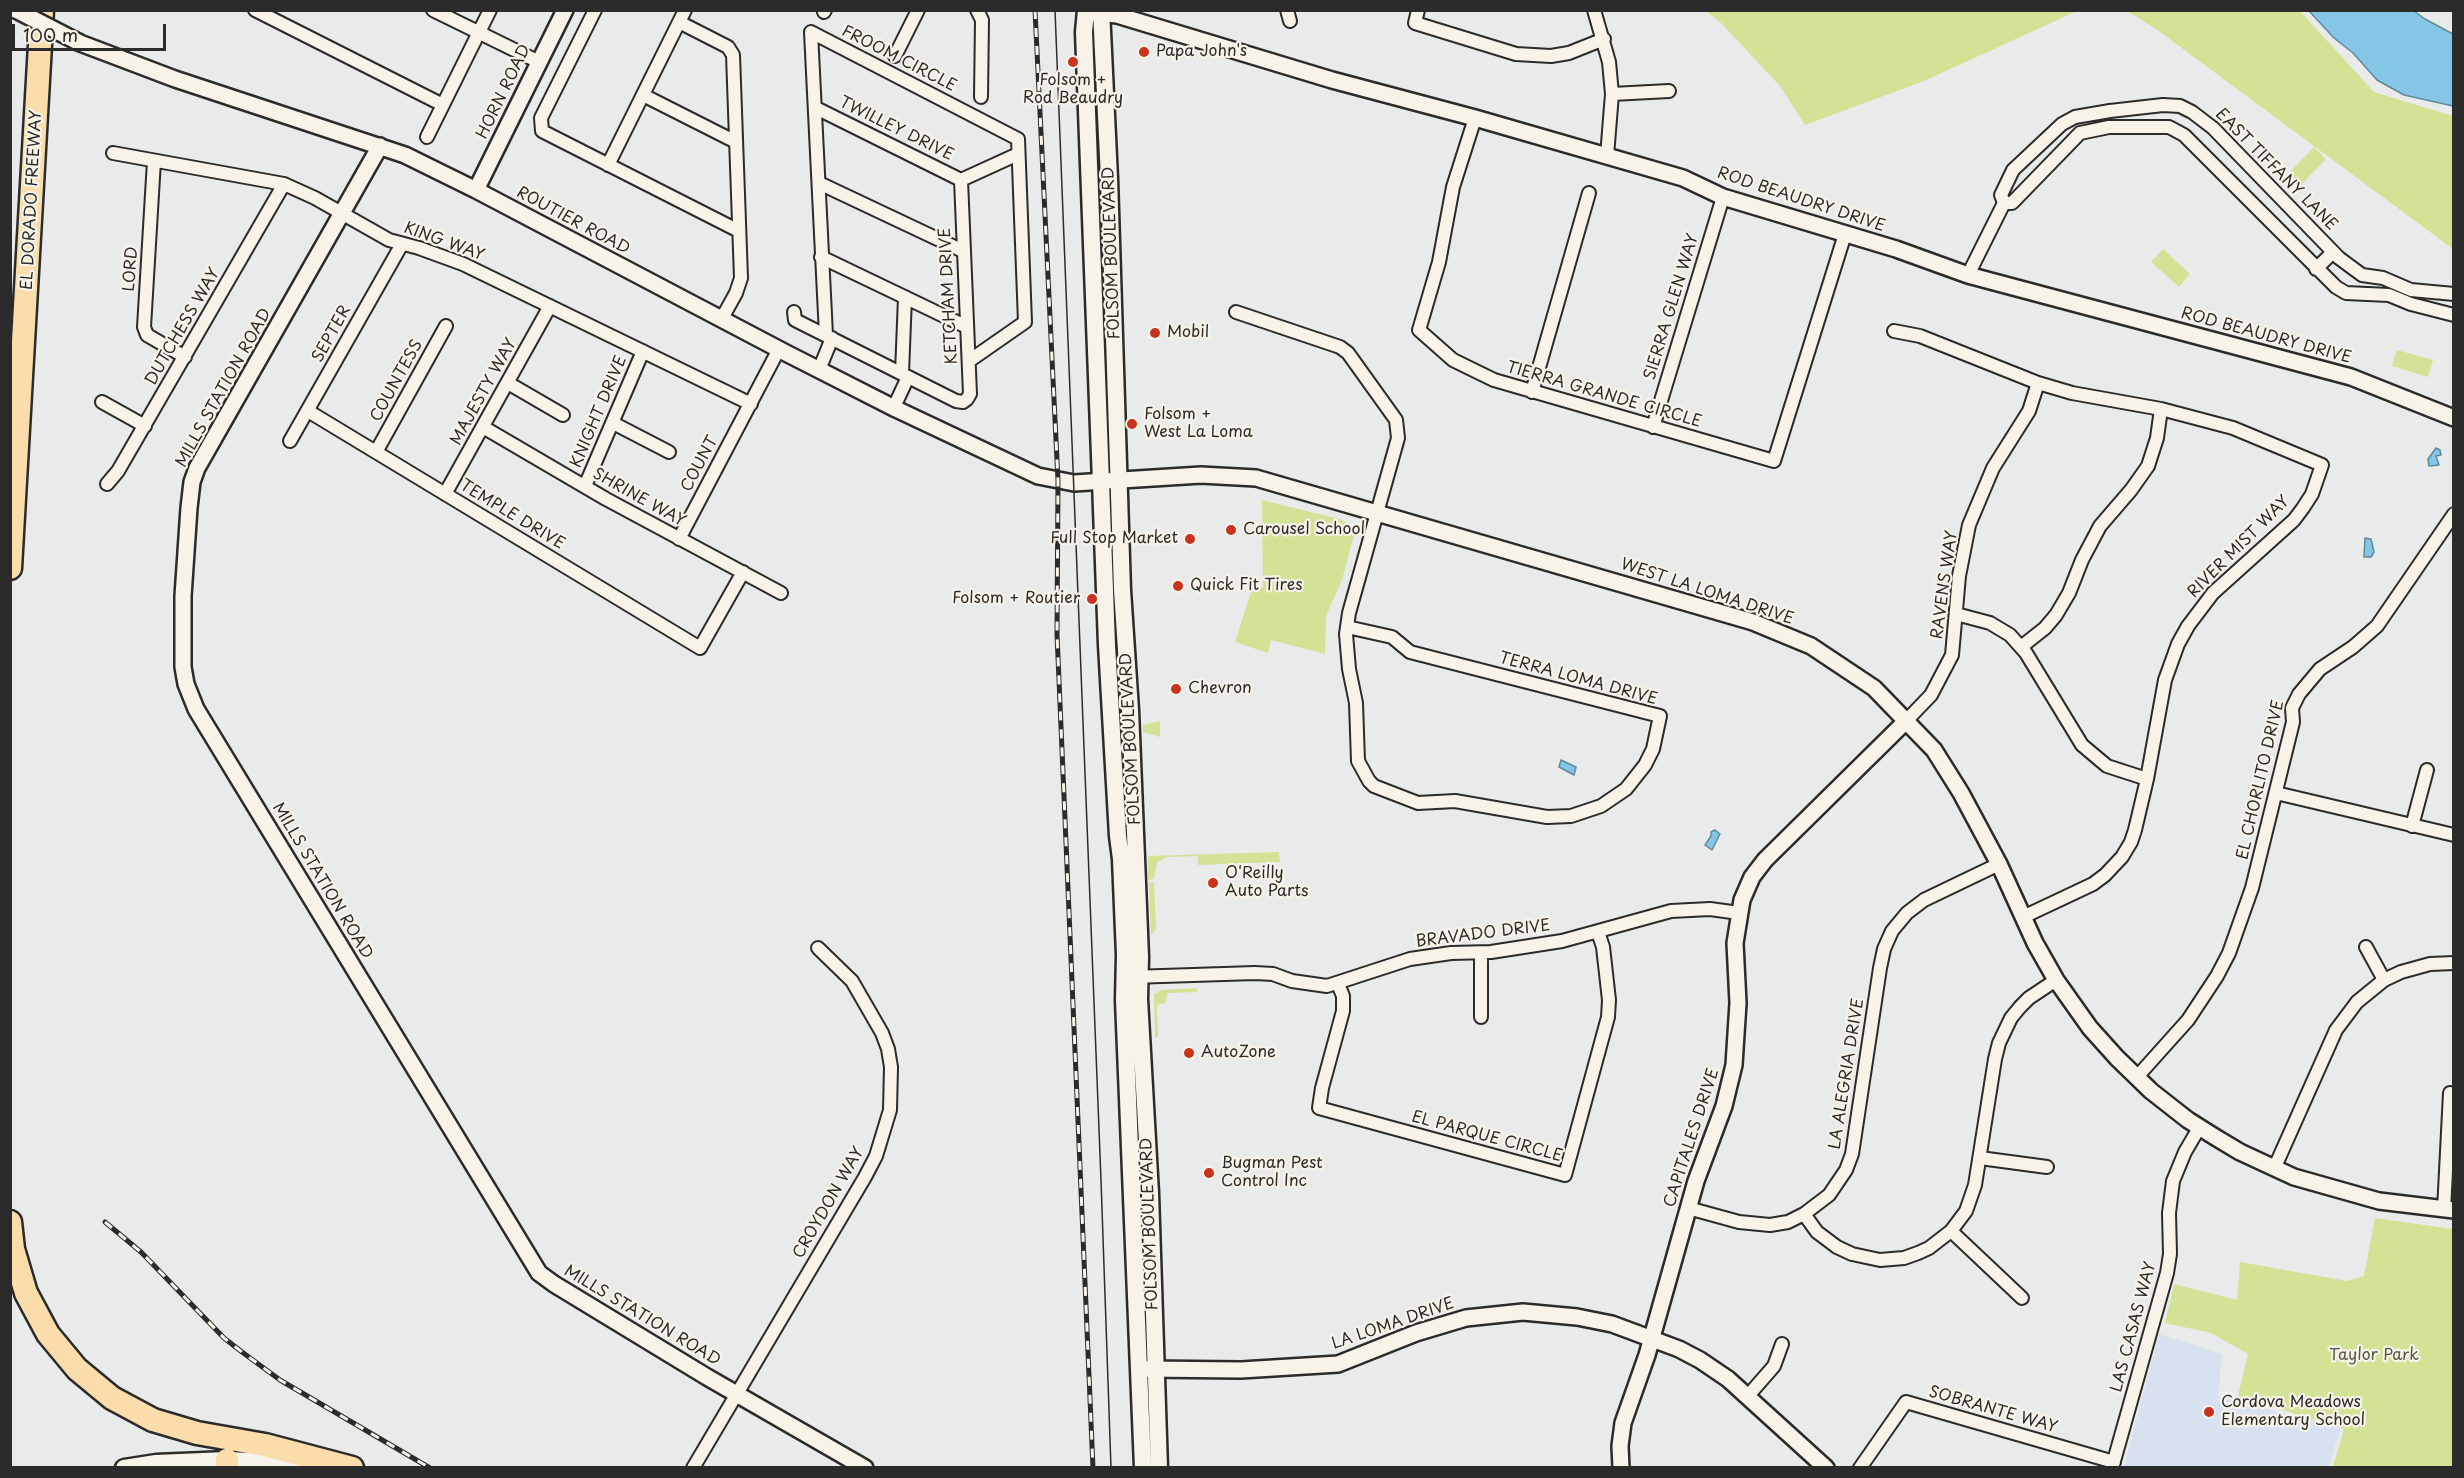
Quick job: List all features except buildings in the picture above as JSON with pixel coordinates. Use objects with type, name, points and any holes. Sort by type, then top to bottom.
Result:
[{"type":"highway","name":"EL DORADO FREEWAY","points":[[10,568],[42,10]]},
{"type":"highway","points":[[10,1222],[13,1249],[26,1293],[48,1334],[77,1369],[112,1398],[153,1420],[352,1467]]},
{"type":"main road","name":"FOLSOM BOULEVARD","points":[[1093,11],[1084,32],[1107,645],[1118,836],[1132,977]]},
{"type":"main road","name":"FOLSOM BOULEVARD","points":[[1093,11],[1114,295],[1122,590],[1131,710],[1132,977],[1148,1369],[1159,1467]]},
{"type":"main road","points":[[1093,229],[1101,239],[1104,277],[1114,295]]},
{"type":"main road","points":[[1107,645],[1116,663],[1120,702],[1131,710]]},
{"type":"main road","name":"FOLSOM BOULEVARD","points":[[1143,1467],[1148,1369]]},
{"type":"main road","points":[[124,1467],[156,1463],[274,1462],[304,1467]]},
{"type":"street","name":"ROUTIER ROAD","points":[[16,10],[80,43],[175,79],[405,155],[819,370],[1038,476],[1067,482],[1101,482]]},
{"type":"street","points":[[255,10],[443,105]]},
{"type":"street","points":[[433,10],[539,62]]},
{"type":"street","points":[[427,137],[490,10]]},
{"type":"street","name":"HORN ROAD","points":[[476,190],[565,10]]},
{"type":"street","points":[[595,10],[541,118],[540,127],[545,134],[739,231]]},
{"type":"street","points":[[895,56],[918,10]]},
{"type":"street","points":[[977,10],[982,20],[981,97]]},
{"type":"street","points":[[1418,10],[1415,23],[1516,54],[1534,56],[1569,53],[1604,39]]},
{"type":"street","points":[[1594,10],[1604,39],[1612,94],[1607,156]]},
{"type":"street","name":"ROD BEAUDRY DRIVE","points":[[1093,11],[1683,178],[1723,197],[1896,249],[1968,275],[2351,377],[2454,418]]},
{"type":"street","points":[[608,165],[682,16],[731,51],[741,278],[736,293],[721,320]]},
{"type":"street","name":"FROOM CIRCLE","points":[[829,337],[821,257],[811,32],[1018,139],[1018,153]]},
{"type":"street","points":[[1612,94],[1670,91]]},
{"type":"street","points":[[643,95],[736,142]]},
{"type":"street","name":"EAST TIFFANY LANE","points":[[1968,275],[2004,203],[2001,195],[2013,170],[2062,123],[2075,117],[2163,105],[2180,106],[2213,128],[2333,252],[2362,275],[2383,278],[2411,290],[2454,294]]},
{"type":"street","name":"TWILLEY DRIVE","points":[[816,108],[961,180]]},
{"type":"street","name":"TIERRA GRANDE CIRCLE","points":[[1475,118],[1453,187],[1439,262],[1419,330],[1453,360],[1469,369],[1532,392],[1774,461],[1845,234]]},
{"type":"street","name":"EAST TIFFANY LANE","points":[[2004,203],[2012,203],[2080,134],[2109,128],[2169,127],[2184,135],[2336,287],[2346,293],[2389,295],[2420,307],[2454,315]]},
{"type":"street","name":"MILLS STATION ROAD","points":[[380,146],[343,215],[197,468],[192,482],[189,508],[183,596],[183,667],[186,684],[202,718],[539,1273],[865,1467]]},
{"type":"street","name":"KING WAY","points":[[113,153],[284,184],[315,198],[388,240],[463,264],[751,404]]},
{"type":"street","points":[[961,180],[1018,153],[1025,322],[969,361]]},
{"type":"street","name":"LORD","points":[[154,160],[144,327],[147,335],[185,357]]},
{"type":"street","name":"KETCHAM DRIVE","points":[[905,375],[956,401],[963,402],[970,394],[961,180]]},
{"type":"street","points":[[819,183],[963,251]]},
{"type":"street","name":"DUTCHESS WAY","points":[[106,484],[118,471],[145,426],[284,184]]},
{"type":"street","points":[[1532,392],[1589,193]]},
{"type":"street","name":"SIERRA GLEN WAY","points":[[1653,426],[1723,197]]},
{"type":"street","name":"SEPTER","points":[[290,441],[402,244]]},
{"type":"street","points":[[2316,269],[2333,252]]},
{"type":"street","points":[[821,257],[967,327]]},
{"type":"street","points":[[894,407],[905,375],[905,297]]},
{"type":"street","name":"MAJESTY WAY","points":[[445,494],[550,306]]},
{"type":"street","points":[[794,312],[795,320],[905,375]]},
{"type":"street","name":"TERRA LOMA DRIVE","points":[[1236,312],[1340,347],[1348,353],[1392,414],[1398,430],[1398,438],[1347,627],[1346,648],[1356,703],[1358,761],[1364,776],[1374,786],[1418,803],[1455,801],[1547,817],[1571,816],[1601,807],[1621,793],[1634,780],[1653,748],[1660,716],[1410,652],[1392,637],[1347,627]]},
{"type":"street","name":"COUNTESS","points":[[376,452],[446,326]]},
{"type":"street","name":"RIVER MIST WAY","points":[[1894,331],[1920,336],[2038,383],[2099,399],[2161,409],[2233,428],[2322,465],[2312,494],[2299,514],[2213,593],[2194,617],[2178,644],[2165,680],[2147,779],[2131,842],[2114,866],[2093,884],[2023,917]]},
{"type":"street","points":[[819,370],[829,337]]},
{"type":"street","name":"COUNT","points":[[679,539],[779,349]]},
{"type":"street","name":"KNIGHT DRIVE","points":[[585,486],[643,351]]},
{"type":"street","points":[[508,383],[563,415]]},
{"type":"street","name":"RAVENS WAY","points":[[1906,721],[1931,695],[1952,655],[1962,555],[1973,515],[1993,468],[2029,411],[2038,383]]},
{"type":"street","points":[[102,402],[145,426]]},
{"type":"street","points":[[2021,647],[2045,628],[2056,615],[2069,593],[2082,560],[2100,526],[2148,466],[2157,438],[2161,409]]},
{"type":"street","name":"TEMPLE DRIVE","points":[[308,411],[700,648],[742,573]]},
{"type":"street","points":[[613,423],[669,452]]},
{"type":"street","name":"SHRINE WAY","points":[[483,427],[679,539],[781,593]]},
{"type":"street","name":"WEST LA LOMA DRIVE","points":[[1101,482],[1201,475],[1256,478],[1777,630],[1811,646],[1854,672],[1874,688],[1934,750],[1999,864],[2023,917],[2056,980],[2090,1028],[2136,1078],[2199,1128],[2274,1169],[2341,1192],[2379,1201],[2449,1210]]},
{"type":"street","name":"EL CHORLITO DRIVE","points":[[2136,1078],[2188,1020],[2229,953],[2250,898],[2293,722],[2292,708],[2299,694],[2320,669],[2353,647],[2377,626],[2453,514]]},
{"type":"street","points":[[1956,614],[1990,623],[2010,635],[2021,647],[2082,745],[2108,766],[2147,779]]},
{"type":"street","name":"CAPITALES DRIVE","points":[[1622,1467],[1620,1446],[1623,1423],[1651,1339],[1696,1181],[1724,1106],[1734,1065],[1738,1034],[1736,943],[1739,913],[1747,888],[1765,860],[1906,721]]},
{"type":"street","points":[[2412,826],[2427,770]]},
{"type":"street","points":[[2276,793],[2454,835]]},
{"type":"street","name":"LA ALEGRIA DRIVE","points":[[1688,1209],[1758,1225],[1788,1222],[1818,1205],[1838,1184],[1852,1154],[1880,968],[1884,949],[1892,931],[1907,913],[1924,900],[1999,864]]},
{"type":"street","name":"BRAVADO DRIVE","points":[[1132,977],[1255,973],[1273,974],[1311,985],[1338,984],[1410,959],[1451,953],[1481,953],[1562,941],[1671,910],[1710,909],[1739,913]]},
{"type":"street","name":"EL PARQUE CIRCLE","points":[[1338,984],[1343,996],[1343,1011],[1322,1088],[1319,1108],[1565,1175],[1608,1017],[1609,1000],[1603,947],[1598,932]]},
{"type":"street","points":[[2366,947],[2384,980]]},
{"type":"street","name":"CROYDON WAY","points":[[693,1467],[865,1177],[876,1156],[890,1110],[891,1067],[888,1048],[882,1033],[852,981],[818,948]]},
{"type":"street","points":[[1481,953],[1481,1017]]},
{"type":"street","points":[[2274,1169],[2336,1030],[2357,1002],[2384,980],[2417,966],[2454,963]]},
{"type":"street","points":[[1804,1214],[1817,1232],[1837,1247],[1858,1256],[1880,1260],[1904,1258],[1918,1253],[1929,1248],[1951,1231],[1972,1198],[1995,1059],[2005,1029],[2011,1018],[2029,998],[2056,980]]},
{"type":"street","points":[[2449,1210],[2450,1093]]},
{"type":"street","name":"LAS CASAS WAY","points":[[2113,1465],[2167,1273],[2170,1254],[2169,1213],[2173,1181],[2185,1152],[2199,1128]]},
{"type":"street","points":[[1980,1158],[2048,1167]]},
{"type":"street","points":[[1951,1231],[2022,1298]]},
{"type":"street","name":"LA LOMA DRIVE","points":[[1148,1369],[1241,1370],[1338,1364],[1438,1325],[1494,1313],[1543,1313],[1577,1317],[1612,1324],[1700,1360],[1728,1379],[1826,1467]]},
{"type":"street","points":[[1747,1397],[1774,1366],[1782,1344]]},
{"type":"street","name":"SOBRANTE WAY","points":[[1860,1467],[1906,1402],[2113,1465]]},
{"type":"shaded area","name":"Cordova Meadows Elementary School","points":[[2159,1334],[2222,1354],[2218,1396],[2341,1428],[2328,1467],[2124,1467]]},
{"type":"green space","points":[[1706,11],[2077,11],[1924,81],[1805,125],[1780,86],[1721,23]]},
{"type":"green space","points":[[2127,11],[2300,11],[2374,92],[2453,116],[2453,249],[2156,29]]},
{"type":"green space","points":[[2314,147],[2326,159],[2300,186],[2288,174]]},
{"type":"green space","points":[[2163,249],[2190,274],[2179,287],[2151,262]]},
{"type":"green space","points":[[2397,350],[2433,360],[2428,377],[2392,366]]},
{"type":"green space","points":[[1262,500],[1343,520],[1355,531],[1342,580],[1326,616],[1325,654],[1271,640],[1268,653],[1235,642],[1251,592],[1263,587]]},
{"type":"green space","points":[[1160,721],[1160,737],[1143,732],[1143,725]]},
{"type":"green space","points":[[1279,852],[1280,862],[1198,865],[1198,856],[1166,857],[1157,863],[1154,879],[1148,880],[1148,856]]},
{"type":"green space","points":[[1154,882],[1156,929],[1151,935],[1149,883]]},
{"type":"green space","points":[[1197,988],[1197,992],[1167,993],[1166,1003],[1157,1005],[1158,1036],[1155,1038],[1154,994],[1161,990]]},
{"type":"green space","name":"Taylor Park","points":[[2375,1218],[2453,1229],[2453,1467],[2333,1467],[2344,1429],[2238,1396],[2248,1354],[2211,1333],[2165,1323],[2174,1284],[2237,1300],[2240,1262],[2347,1281],[2364,1276]]},
{"type":"water","points":[[2309,11],[2414,11],[2453,34],[2453,106],[2404,95],[2377,80],[2353,53],[2334,38]]},
{"type":"water","points":[[2436,448],[2440,450],[2441,455],[2436,456],[2439,465],[2429,466],[2428,459]]},
{"type":"water","points":[[2365,538],[2371,539],[2374,552],[2371,557],[2364,557]]},
{"type":"water","points":[[1561,760],[1576,767],[1574,775],[1559,767]]},
{"type":"water","points":[[1715,830],[1720,834],[1712,850],[1705,845],[1711,832]]},
{"type":"tram line","points":[[1055,10],[1111,1468]]},
{"type":"railway","points":[[1035,10],[1058,481],[1057,634],[1093,1468]]},
{"type":"railway","points":[[105,1222],[141,1252],[224,1338],[242,1352],[280,1380],[430,1468]]},
{"type":"place","name":"Papa John's","points":[[1144,52]]},
{"type":"place","name":"Folsom + Rod Beaudry","points":[[1073,62]]},
{"type":"place","name":"Mobil","points":[[1155,333]]},
{"type":"place","name":"Folsom + West La Loma","points":[[1132,424]]},
{"type":"place","name":"Carousel School","points":[[1231,530]]},
{"type":"place","name":"Full Stop Market","points":[[1190,539]]},
{"type":"place","name":"Quick Fit Tires","points":[[1178,586]]},
{"type":"place","name":"Folsom + Routier","points":[[1092,599]]},
{"type":"place","name":"Chevron","points":[[1176,689]]},
{"type":"place","name":"O'Reilly Auto Parts","points":[[1213,883]]},
{"type":"place","name":"AutoZone","points":[[1189,1053]]},
{"type":"place","name":"Bugman Pest Control Inc","points":[[1209,1173]]},
{"type":"place","name":"Cordova Meadows Elementary School","points":[[2209,1412]]}]
